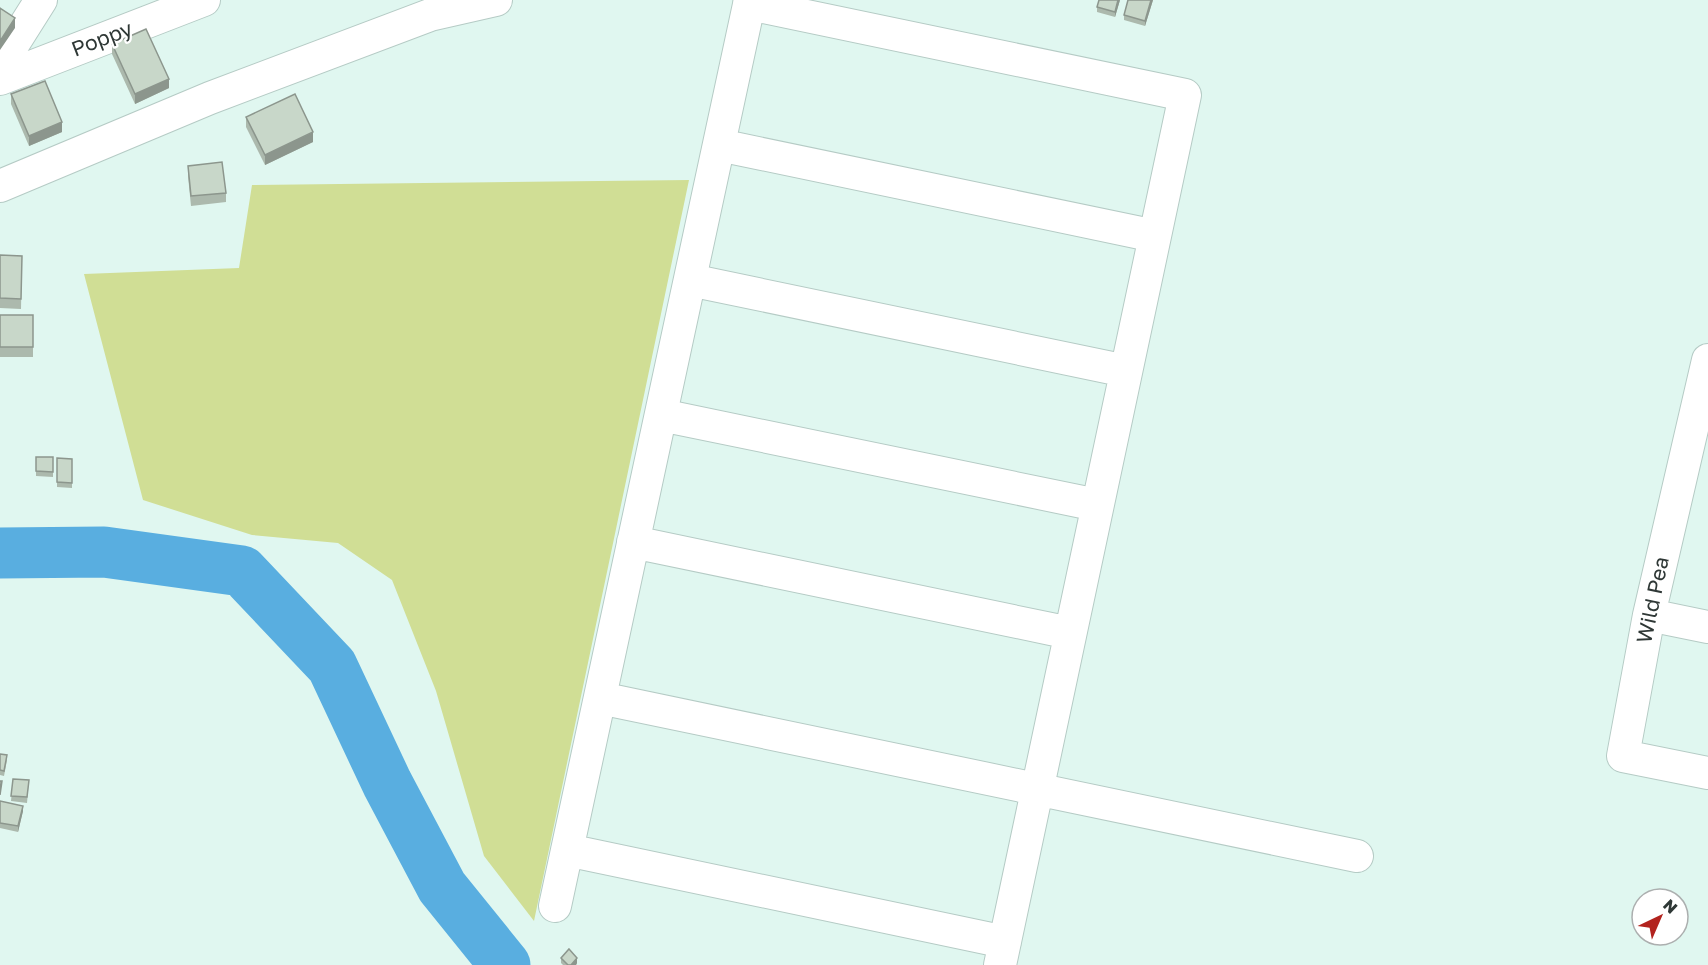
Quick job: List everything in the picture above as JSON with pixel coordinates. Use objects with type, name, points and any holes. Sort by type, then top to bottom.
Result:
[{"type":"street","points":[[0,65],[41,0]]},
{"type":"street","name":"Poppy","points":[[0,79],[204,0]]},
{"type":"street","points":[[0,186],[210,98],[430,15],[496,0]]},
{"type":"street","points":[[555,906],[567,850],[600,698],[633,542],[690,280],[749,2],[1185,95],[1002,953],[567,850]]},
{"type":"street","points":[[718,145],[1155,236]]},
{"type":"street","points":[[690,280],[1126,371]]},
{"type":"street","name":"Wild Pea","points":[[1708,360],[1649,615],[1623,756],[1708,773]]},
{"type":"street","points":[[661,415],[1097,505]]},
{"type":"street","points":[[633,542],[1070,633]]},
{"type":"street","points":[[1649,615],[1708,627]]},
{"type":"street","points":[[600,698],[1357,856]]},
{"type":"green space","points":[[689,180],[534,921],[484,856],[436,691],[392,580],[338,543],[252,535],[143,500],[84,274],[239,268],[252,185]]},
{"type":"building","points":[[1099,0],[1118,0],[1115,12],[1097,7]]},
{"type":"building","points":[[1128,0],[1151,0],[1145,21],[1124,15]]},
{"type":"building","points":[[0,8],[15,18],[0,41]]},
{"type":"building","points":[[146,29],[169,79],[135,94],[112,44]]},
{"type":"building","points":[[45,81],[62,122],[29,136],[11,94]]},
{"type":"building","points":[[295,94],[313,132],[265,155],[246,117]]},
{"type":"building","points":[[222,162],[226,193],[191,196],[188,166]]},
{"type":"building","points":[[0,255],[22,256],[21,299],[0,298]]},
{"type":"building","points":[[0,315],[33,315],[33,347],[0,347]]},
{"type":"building","points":[[36,457],[53,457],[53,472],[36,471]]},
{"type":"building","points":[[57,458],[72,459],[72,483],[57,482]]},
{"type":"building","points":[[0,754],[7,755],[4,771],[0,770]]},
{"type":"building","points":[[13,779],[29,780],[27,797],[11,796]]},
{"type":"building","points":[[0,801],[23,806],[18,826],[0,823]]},
{"type":"building","points":[[569,949],[577,958],[571,965],[561,958]]},
{"type":"waterway","points":[[0,553],[104,552],[242,571],[332,666],[387,783],[442,887],[505,965]]}]
